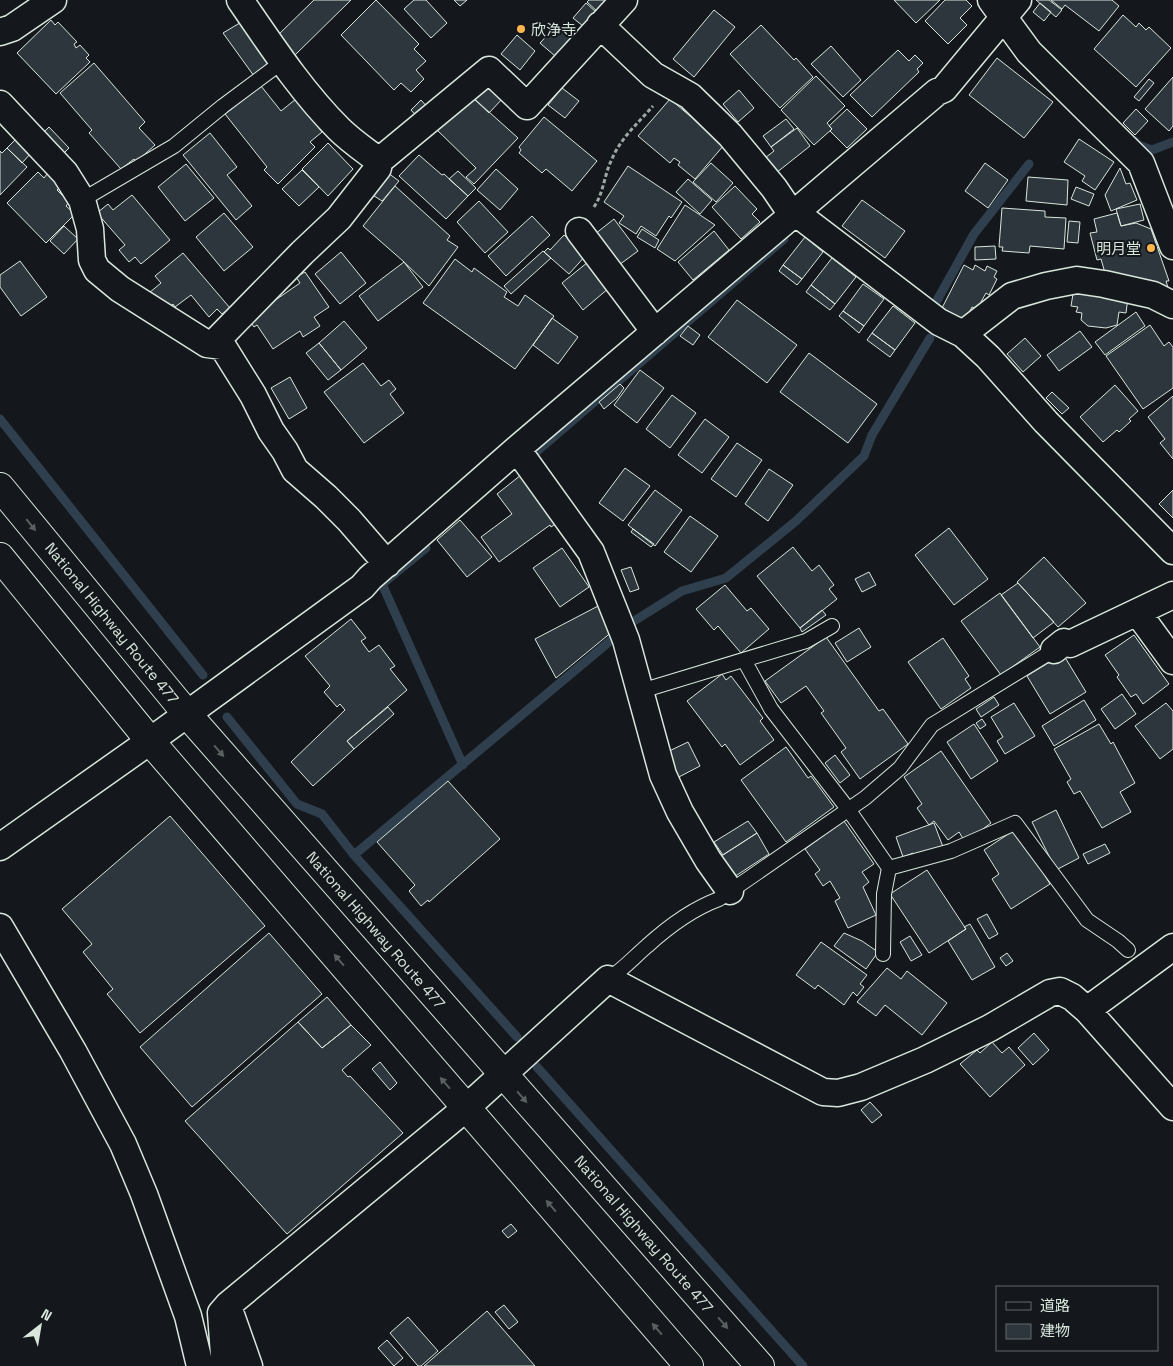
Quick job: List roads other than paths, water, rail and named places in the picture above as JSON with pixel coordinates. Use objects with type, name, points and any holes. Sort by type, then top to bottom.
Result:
[{"type":"highway","name":"National Highway Route 477","points":[[0,488],[187,714],[760,1366]]},
{"type":"highway","points":[[0,558],[150,740],[689,1366]]},
{"type":"street","points":[[0,32],[12,28],[52,0]]},
{"type":"street","points":[[240,0],[282,62],[340,130],[378,161]]},
{"type":"street","points":[[378,161],[489,70],[527,106],[624,0]]},
{"type":"street","points":[[0,846],[362,587],[517,449],[937,92],[944,89],[1004,6],[1029,52],[1141,163],[1171,234]]},
{"type":"street","points":[[600,25],[653,74],[690,96],[730,135],[795,214],[939,322],[963,334],[988,357],[1046,422],[1173,551]]},
{"type":"street","points":[[0,104],[65,173],[82,200],[90,229],[92,260],[97,270],[120,290],[207,344],[222,346]]},
{"type":"street","points":[[378,161],[378,168],[339,218],[218,339],[253,395],[271,431],[285,450],[294,470],[349,520],[387,564]]},
{"type":"street","points":[[579,231],[654,332]]},
{"type":"street","points":[[963,334],[1012,296],[1046,286],[1077,280],[1153,295],[1173,305]]},
{"type":"street","points":[[517,449],[591,552],[623,631],[641,691],[662,775],[680,812],[708,860],[730,891]]},
{"type":"street","points":[[1054,650],[1064,642],[1070,644],[1173,595]]},
{"type":"street","points":[[1138,612],[1173,660]]},
{"type":"street","points":[[0,927],[73,1051],[124,1144],[188,1316],[200,1366]]},
{"type":"street","points":[[1087,1010],[1173,947]]},
{"type":"street","points":[[226,1366],[221,1312],[466,1108],[608,979],[823,1092],[838,1093],[861,1086],[925,1060],[990,1028],[1050,993],[1060,991],[1072,997],[1087,1010],[1173,1106]]},
{"type":"street","points":[[228,1305],[249,1366]]},
{"type":"lane","points":[[82,200],[174,146],[282,62]]},
{"type":"lane","points":[[641,691],[806,642],[832,626]]},
{"type":"lane","points":[[608,979],[620,972],[676,922],[701,906],[719,899],[865,798],[900,768],[932,725],[1054,650]]},
{"type":"lane","points":[[744,660],[771,709],[848,809],[889,868],[884,894],[883,954]]},
{"type":"lane","points":[[889,868],[951,852],[1015,823],[1087,920],[1128,950]]},
{"type":"waterway","points":[[1135,141],[1138,145],[1152,150],[1173,142]]},
{"type":"waterway","points":[[935,304],[974,234],[1029,164]]},
{"type":"waterway","points":[[536,452],[784,239]]},
{"type":"waterway","points":[[354,855],[634,621],[682,591],[726,578],[796,521],[864,456],[872,435],[930,338]]},
{"type":"waterway","points":[[0,419],[203,675]]},
{"type":"waterway","points":[[426,548],[382,584],[463,765]]},
{"type":"waterway","points":[[227,717],[297,804],[322,814],[354,855],[517,1037]]},
{"type":"waterway","points":[[537,1067],[803,1366]]},
{"type":"place","name":"欣浄寺","points":[[521,29]]},
{"type":"place","name":"明月堂","points":[[1151,248]]}]
